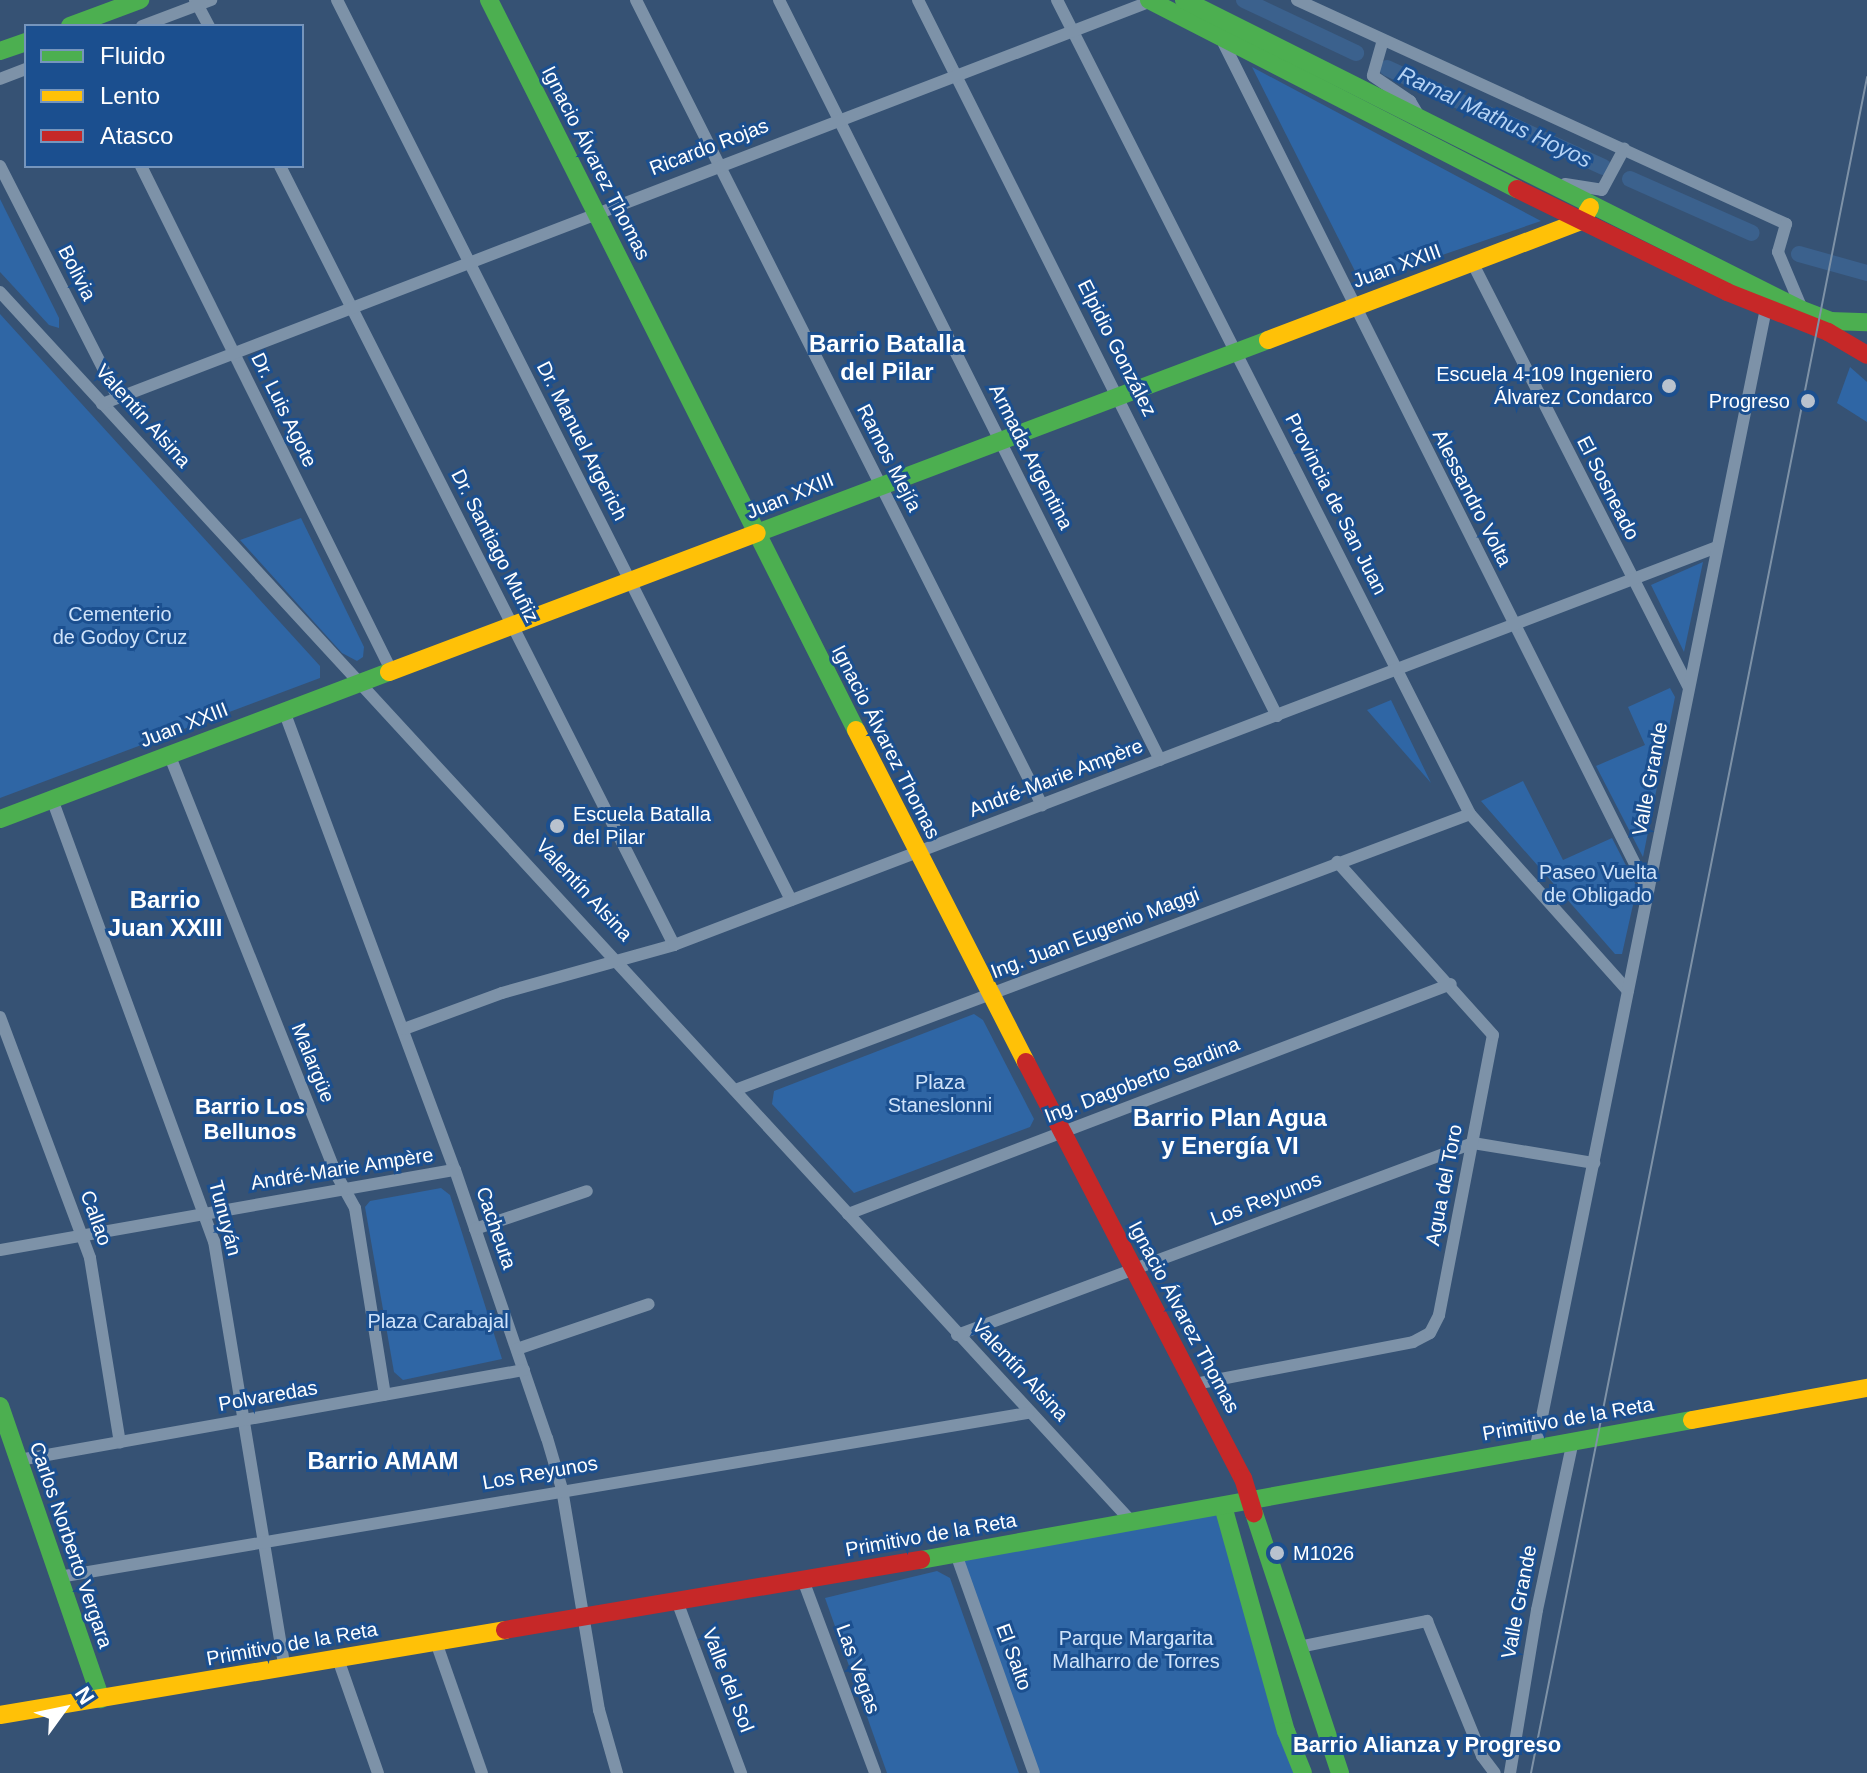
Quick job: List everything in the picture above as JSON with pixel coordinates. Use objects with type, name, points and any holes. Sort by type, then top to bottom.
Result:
[{"type":"street","points":[[76,24],[140,0]]},
{"type":"street","points":[[147,24],[197,2],[211,0]]},
{"type":"street","name":"Dr. Manuel Argerich","points":[[337,0],[791,900]]},
{"type":"street","name":"Ignacio Álvarez Thomas","points":[[489,0],[917,852],[1195,1384],[1252,1501]]},
{"type":"street","name":"Ramos Mejía","points":[[636,0],[1042,805]]},
{"type":"street","name":"Armada Argentina","points":[[779,0],[1160,760]]},
{"type":"street","name":"Elpidio González","points":[[918,0],[1277,716]]},
{"type":"street","name":"Provincia de San Juan","points":[[1057,0],[1470,814],[1628,991]]},
{"type":"street","points":[[1184,0],[1523,173],[1586,214],[1766,308],[1828,332],[1867,355]]},
{"type":"street","points":[[1297,0],[1381,46],[1621,155],[1786,224],[1779,246],[1802,310]]},
{"type":"street","points":[[1152,1],[1221,38],[1586,214],[1830,321],[1867,322]]},
{"type":"street","name":"Ricardo Rojas","points":[[102,404],[469,259],[1152,1]]},
{"type":"street","points":[[197,2],[208,24]]},
{"type":"street","name":"Alessandro Volta","points":[[1221,38],[1352,306],[1648,890]]},
{"type":"street","points":[[0,51],[24,43]]},
{"type":"street","points":[[1381,46],[1371,70],[1376,82],[1413,105],[1424,123]]},
{"type":"street","points":[[0,79],[24,70]]},
{"type":"street","points":[[1523,173],[1597,192],[1608,182],[1621,155]]},
{"type":"street","name":"Bolivia","points":[[0,166],[118,398]]},
{"type":"street","name":"Dr. Luis Agote","points":[[142,168],[392,672]]},
{"type":"street","name":"Dr. Santiago Muñiz","points":[[281,168],[674,945]]},
{"type":"street","name":"Juan XXIII","points":[[0,819],[757,533],[880,483],[1472,262],[1586,214]]},
{"type":"street","name":"El Sosneado","points":[[1472,262],[1689,687]]},
{"type":"street","name":"Valentín Alsina","points":[[0,292],[360,684],[622,963],[1028,1413],[1132,1522]]},
{"type":"street","name":"Valle Grande","points":[[1536,1446],[1766,308]]},
{"type":"street","name":"André-Marie Ampère","points":[[404,1029],[502,993],[622,963],[674,945],[1717,547]]},
{"type":"street","name":"Cacheuta","points":[[284,711],[455,1170],[562,1489],[583,1617],[617,1773]]},
{"type":"street","name":"Malargüe","points":[[169,754],[344,1189],[355,1208],[385,1395]]},
{"type":"street","name":"Tunuyán","points":[[52,799],[206,1212],[285,1668]]},
{"type":"street","name":"Ing. Juan Eugenio Maggi","points":[[735,1090],[1470,814]]},
{"type":"street","name":"Agua del Toro","points":[[1195,1384],[1413,1342],[1430,1333],[1439,1315],[1494,1042],[1489,1027],[1337,862]]},
{"type":"street","name":"Ing. Dagoberto Sardina","points":[[848,1214],[1451,984]]},
{"type":"street","name":"Callao","points":[[0,1017],[90,1258],[120,1443]]},
{"type":"street","name":"Los Reyunos","points":[[957,1335],[1473,1143],[1594,1163]]},
{"type":"street","name":"André-Marie Ampère","points":[[0,1250],[455,1170]]},
{"type":"street","points":[[475,1229],[587,1191]]},
{"type":"street","points":[[517,1349],[649,1304]]},
{"type":"street","name":"Polvaredas","points":[[19,1460],[524,1370]]},
{"type":"street","name":"Primitivo de la Reta","points":[[0,1715],[956,1554],[1867,1388]]},
{"type":"street","name":"Carlos Norberto Vergara","points":[[0,1406],[101,1699]]},
{"type":"street","name":"Los Reyunos","points":[[59,1577],[562,1489],[1028,1413]]},
{"type":"street","name":"Valle Grande","points":[[1510,1773],[1537,1610],[1573,1440]]},
{"type":"street","points":[[1252,1501],[1340,1773]]},
{"type":"street","points":[[1223,1506],[1286,1731],[1303,1773]]},
{"type":"street","name":"El Salto","points":[[956,1554],[1034,1773]]},
{"type":"street","name":"Las Vegas","points":[[803,1580],[875,1773]]},
{"type":"street","name":"Valle del Sol","points":[[677,1601],[741,1773]]},
{"type":"street","points":[[1299,1647],[1427,1621],[1482,1756],[1495,1773]]},
{"type":"street","points":[[436,1642],[482,1773]]},
{"type":"street","points":[[338,1659],[378,1773]]},
{"type":"green space","points":[[1252,67],[1541,221],[1361,283]]},
{"type":"green space","points":[[0,199],[59,318],[59,328],[49,325],[0,272]]},
{"type":"green space","name":"Cementerio de Godoy Cruz","points":[[0,314],[320,666],[320,678],[0,798]]},
{"type":"green space","points":[[1850,367],[1867,382],[1867,422],[1837,403]]},
{"type":"green space","points":[[301,518],[364,647],[363,657],[357,661],[342,653],[240,540]]},
{"type":"green space","points":[[1703,562],[1684,652],[1651,585]]},
{"type":"green space","name":"Paseo Vuelta de Obligado","points":[[1670,688],[1675,697],[1643,857],[1596,766],[1645,745],[1628,707]]},
{"type":"green space","points":[[1391,700],[1431,783],[1367,710]]},
{"type":"green space","name":"Paseo Vuelta de Obligado","points":[[1523,781],[1563,860],[1612,838],[1637,887],[1622,954],[1615,954],[1481,801]]},
{"type":"green space","name":"Plaza Staneslonni","points":[[974,1014],[983,1020],[1034,1119],[1030,1127],[854,1193],[772,1104],[774,1091]]},
{"type":"green space","name":"Plaza Carabajal","points":[[441,1188],[450,1195],[502,1359],[403,1380],[394,1372],[365,1207],[370,1201]]},
{"type":"green space","name":"Parque Margarita Malharro de Torres","points":[[1223,1506],[1303,1773],[1034,1773],[956,1554]]},
{"type":"green space","points":[[937,1571],[950,1578],[1019,1773],[887,1773],[825,1598]]},
{"type":"waterway","name":"Ramal Mathus Hoyos","points":[[1244,0],[1356,53]]},
{"type":"waterway","name":"Ramal Mathus Hoyos","points":[[1387,68],[1603,167]]},
{"type":"waterway","name":"Ramal Mathus Hoyos","points":[[1630,179],[1752,233]]},
{"type":"waterway","name":"Ramal Mathus Hoyos","points":[[1799,254],[1867,273]]},
{"type":"tram line","points":[[1531,1773],[1867,77]]},
{"type":"traffic: fast","points":[[75,24],[140,0]]},
{"type":"traffic: fast","points":[[489,0],[856,730]]},
{"type":"traffic: fast","points":[[1149,0],[1517,189]]},
{"type":"traffic: fast","points":[[1184,0],[1802,310],[1830,321],[1867,322]]},
{"type":"traffic: fast","points":[[0,51],[24,43]]},
{"type":"traffic: fast","points":[[757,533],[1268,340]]},
{"type":"traffic: fast","points":[[0,819],[389,672]]},
{"type":"traffic: fast","points":[[0,1406],[101,1699]]},
{"type":"traffic: fast","points":[[921,1560],[1692,1420]]},
{"type":"traffic: fast","points":[[1223,1506],[1286,1731],[1303,1773]]},
{"type":"traffic: fast","points":[[1254,1513],[1340,1773]]},
{"type":"traffic: slow","points":[[1268,340],[1582,221],[1590,207]]},
{"type":"traffic: slow","points":[[389,672],[757,533]]},
{"type":"traffic: slow","points":[[856,730],[1026,1062]]},
{"type":"traffic: slow","points":[[1692,1420],[1867,1388]]},
{"type":"traffic: slow","points":[[0,1715],[505,1630]]},
{"type":"traffic: jam","points":[[1517,189],[1727,292],[1828,332],[1867,355]]},
{"type":"traffic: jam","points":[[1026,1062],[1243,1478],[1254,1513]]},
{"type":"traffic: jam","points":[[505,1630],[921,1560]]},
{"type":"place","name":"Escuela 4-109 Ingeniero Álvarez Condarco","points":[[1669,386]]},
{"type":"place","name":"Progreso","points":[[1808,401]]},
{"type":"place","name":"Escuela Batalla del Pilar","points":[[557,826]]},
{"type":"place","name":"M1026","points":[[1277,1553]]},
{"type":"district","name":"Barrio Batalla del Pilar","points":[[887,358]]},
{"type":"district","name":"Barrio Juan XXIII","points":[[165,914]]},
{"type":"district","name":"Barrio Los Bellunos","points":[[250,1118]]},
{"type":"district","name":"Barrio Plan Agua y Energía VI","points":[[1230,1132]]},
{"type":"district","name":"Barrio AMAM","points":[[383,1461]]},
{"type":"district","name":"Barrio Alianza y Progreso","points":[[1427,1745]]}]
